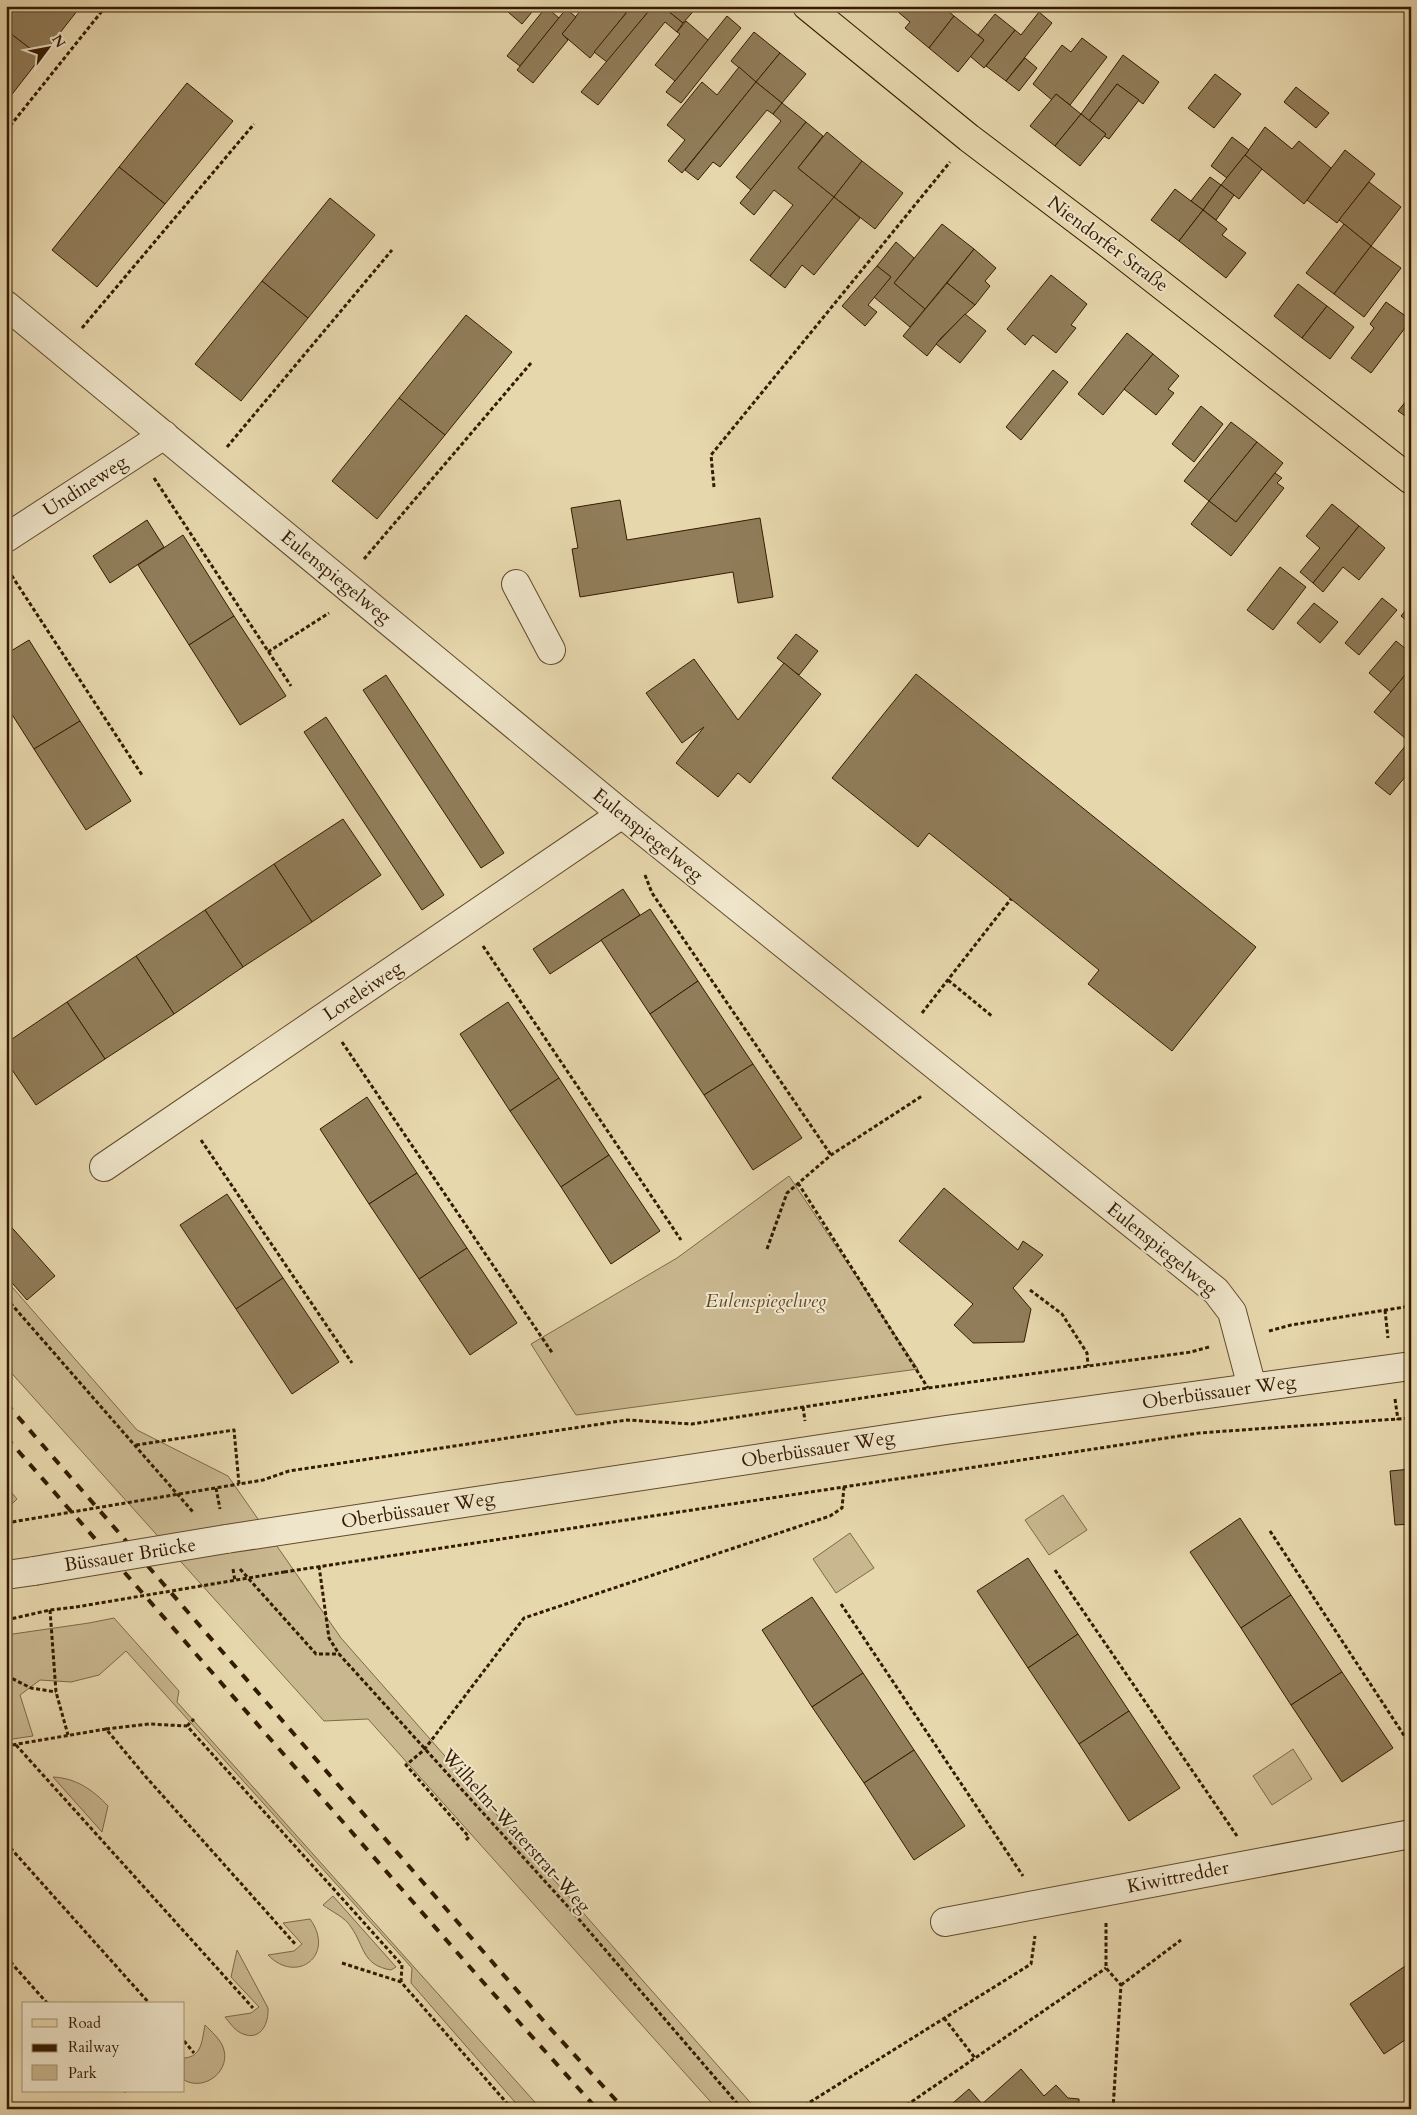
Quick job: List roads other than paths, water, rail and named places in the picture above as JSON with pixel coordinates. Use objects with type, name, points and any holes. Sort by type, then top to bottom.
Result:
[{"type":"main road","name":"Niendorfer Straße","points":[[807,6],[969,138],[1126,256],[1411,480]]},
{"type":"street","name":"Eulenspiegelweg","points":[[6,305],[622,814],[1216,1291],[1232,1312],[1252,1387]]},
{"type":"street","name":"Undineweg","points":[[6,538],[164,435]]},
{"type":"street","points":[[516,584],[551,650]]},
{"type":"street","name":"Loreleiweg","points":[[104,1167],[622,814]]},
{"type":"street","name":"Oberbüssauer Weg","points":[[226,1539],[820,1448],[1411,1366]]},
{"type":"street","name":"Büssauer Brücke","points":[[6,1575],[34,1572],[226,1539]]},
{"type":"street","name":"Kiwittredder","points":[[946,1922],[1107,1890],[1411,1834]]},
{"type":"railway","points":[[6,1403],[548,2026],[624,2109]]},
{"type":"railway","points":[[6,1437],[483,1982],[597,2109]]}]
